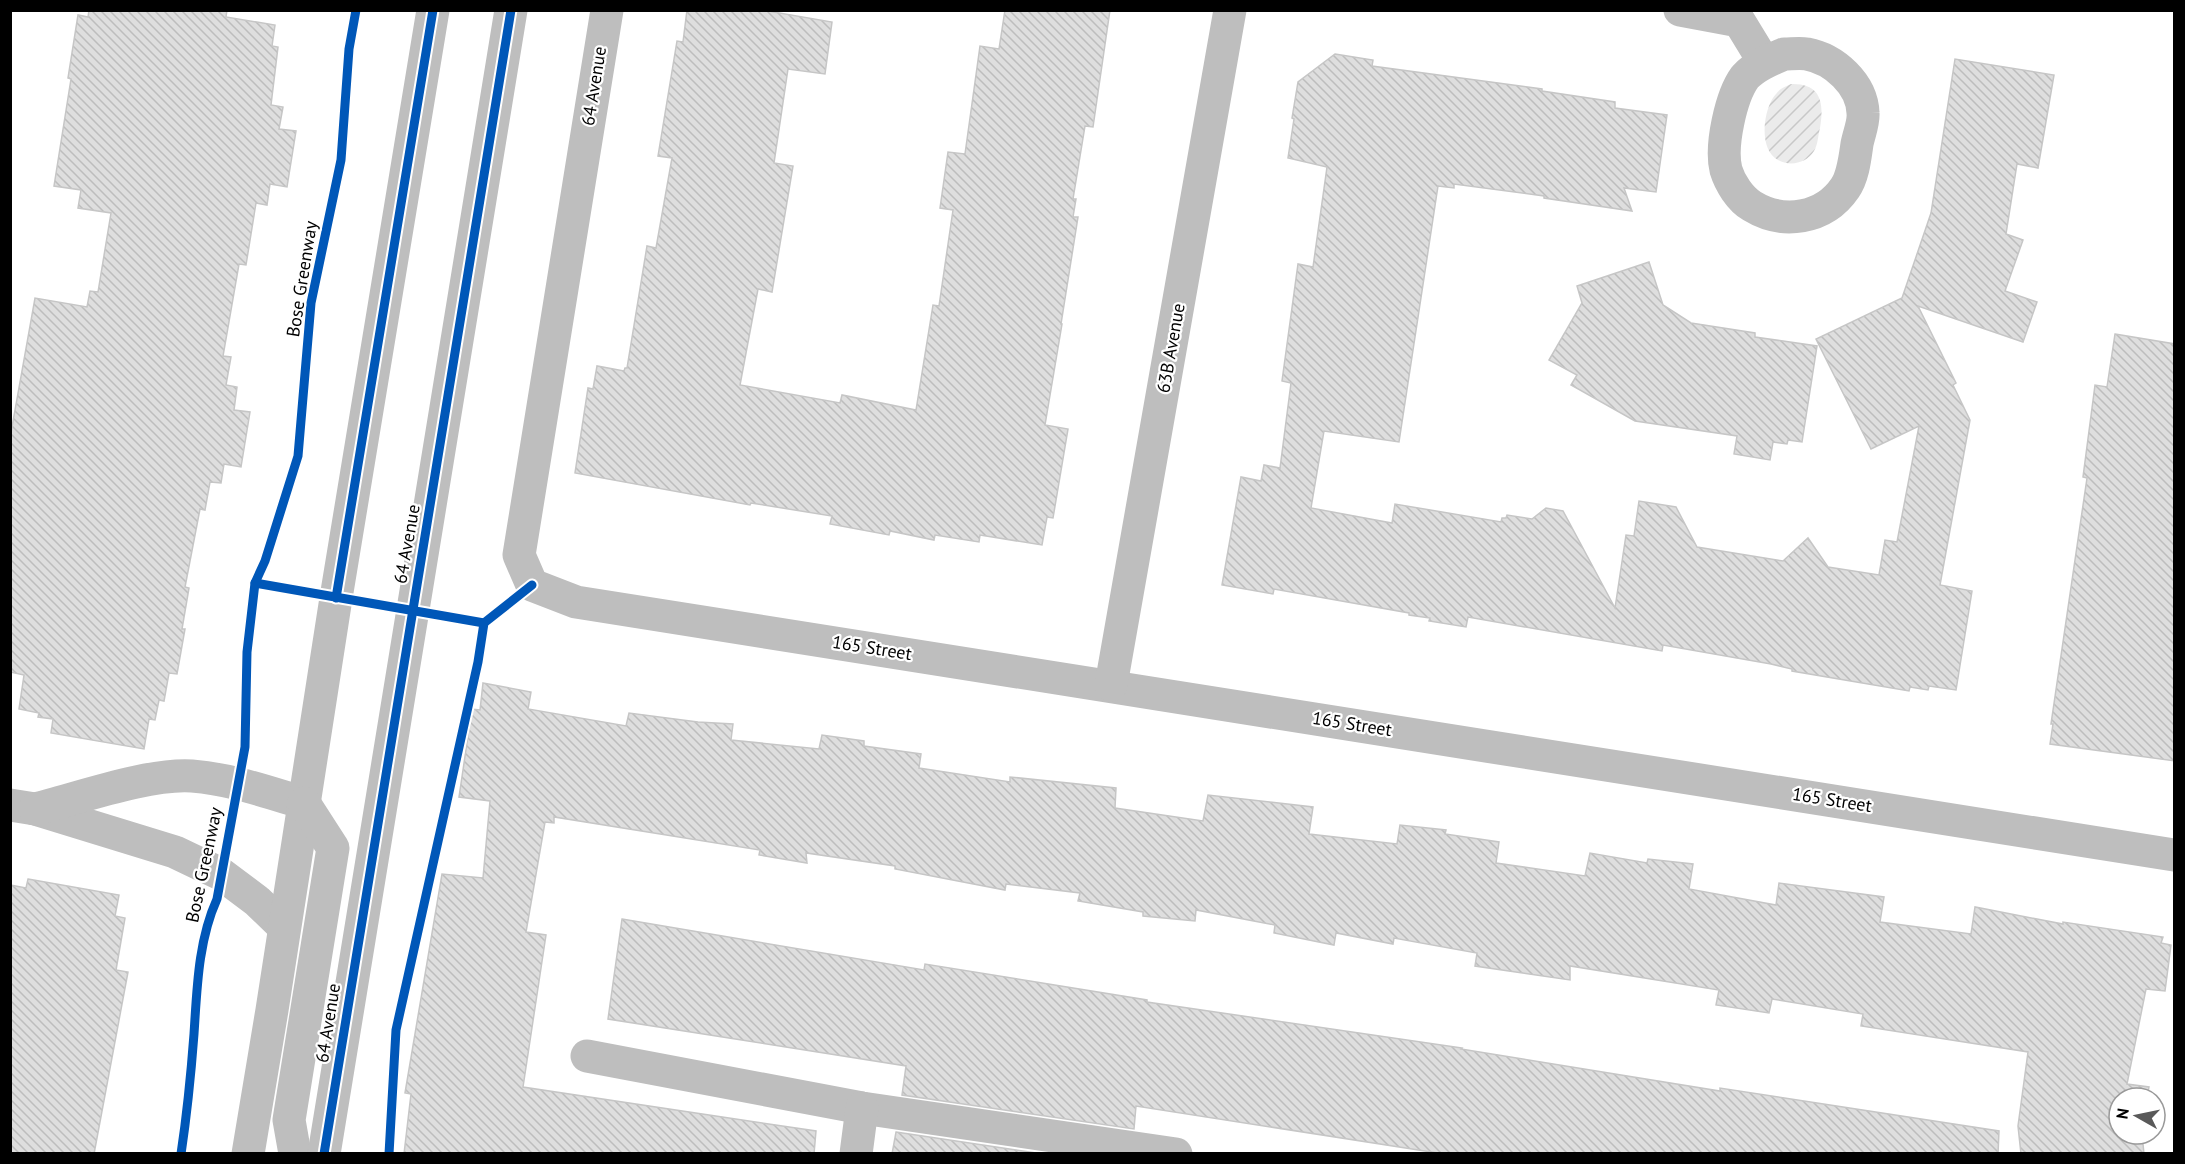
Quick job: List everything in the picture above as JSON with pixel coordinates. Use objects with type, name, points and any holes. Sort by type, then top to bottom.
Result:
[{"type":"street","points":[[248,1154],[336,598],[433,10]]},
{"type":"street","name":"64 Avenue","points":[[324,1154],[511,10]]},
{"type":"street","name":"64 Avenue","points":[[532,585],[519,555],[607,10]]},
{"type":"street","name":"63B Avenue","points":[[1111,685],[1230,10]]},
{"type":"street","points":[[1680,10],[1739,21],[1764,63]]},
{"type":"street","points":[[1784,54],[1806,54],[1827,60],[1844,73],[1857,91],[1863,112],[1854,163],[1847,187],[1833,203],[1813,214],[1791,218],[1770,215],[1750,205],[1735,189],[1726,169],[1725,143],[1734,94],[1746,76],[1764,63],[1784,54]]},
{"type":"street","name":"165 Street","points":[[532,585],[576,602],[2175,855]]},
{"type":"street","points":[[23,807],[147,780],[190,776],[238,783],[304,803],[333,848],[289,1120],[295,1154]]},
{"type":"street","points":[[23,807],[175,852],[221,874],[257,901],[284,927]]},
{"type":"street","points":[[587,1056],[862,1108],[1176,1154]]},
{"type":"street","points":[[856,1154],[862,1108]]},
{"type":"shaded area","points":[[1791,84],[1809,87],[1815,91],[1822,111],[1815,149],[1811,155],[1798,163],[1778,160],[1767,147],[1765,138],[1766,118],[1772,100],[1779,90]]},
{"type":"building","points":[[89,10],[227,10],[226,17],[275,25],[272,46],[278,47],[271,105],[283,107],[279,129],[296,131],[287,187],[270,184],[267,205],[256,203],[246,265],[239,264],[223,356],[231,357],[226,385],[237,387],[234,410],[250,412],[241,467],[224,464],[221,483],[210,482],[205,510],[200,509],[185,587],[189,588],[177,674],[169,673],[164,701],[159,700],[155,720],[149,719],[144,749],[51,733],[53,719],[38,717],[39,713],[19,709],[24,675],[10,672],[10,438],[35,298],[87,307],[90,291],[98,292],[111,213],[78,208],[81,190],[54,186],[71,79],[68,78],[78,15],[88,17]]},
{"type":"building","points":[[687,10],[762,10],[832,22],[825,74],[788,69],[774,163],[793,166],[772,292],[758,289],[740,385],[840,403],[842,395],[916,410],[933,305],[939,306],[953,210],[940,208],[948,152],[965,154],[980,46],[999,49],[1005,10],[1110,10],[1093,127],[1085,126],[1073,199],[1076,199],[1073,217],[1078,217],[1045,425],[1068,429],[1053,518],[1047,517],[1042,545],[980,535],[979,542],[935,535],[934,540],[890,531],[889,535],[830,524],[832,516],[751,503],[750,505],[575,473],[588,388],[593,389],[597,366],[624,371],[627,368],[647,246],[656,248],[672,158],[658,156],[677,41],[683,42]]},
{"type":"building","points":[[1335,54],[1373,60],[1372,66],[1542,89],[1542,91],[1615,102],[1615,108],[1667,115],[1656,192],[1624,188],[1632,211],[1454,184],[1454,188],[1438,186],[1399,442],[1324,431],[1311,508],[1392,523],[1395,504],[1501,522],[1502,518],[1506,518],[1507,515],[1532,519],[1546,508],[1563,511],[1615,608],[1626,535],[1634,536],[1639,501],[1676,507],[1697,547],[1783,561],[1808,538],[1828,567],[1879,575],[1885,540],[1897,542],[1919,426],[1871,449],[1816,339],[1902,298],[1931,213],[1955,59],[2054,75],[2038,168],[2017,164],[2006,234],[2023,240],[2005,291],[2037,302],[2023,342],[1918,306],[1956,383],[1953,385],[1970,420],[1940,585],[1972,591],[1956,690],[1929,686],[1928,690],[1910,687],[1909,691],[1792,671],[1792,669],[1771,664],[1663,645],[1662,651],[1468,617],[1466,627],[1429,621],[1430,618],[1409,615],[1409,613],[1274,589],[1273,594],[1222,585],[1241,477],[1261,481],[1264,465],[1280,468],[1291,383],[1282,381],[1298,264],[1313,267],[1327,167],[1288,158],[1294,119],[1292,118],[1298,82]]},
{"type":"building","points":[[1649,262],[1663,305],[1691,323],[1755,333],[1755,337],[1817,346],[1802,442],[1788,440],[1787,444],[1773,442],[1770,460],[1734,454],[1737,436],[1635,421],[1571,385],[1577,375],[1549,360],[1582,303],[1577,286]]},
{"type":"building","points":[[2115,334],[2175,344],[2175,761],[2050,744],[2087,478],[2083,477],[2095,385],[2107,387]]},
{"type":"building","points":[[483,683],[531,692],[528,709],[626,726],[629,713],[733,724],[731,740],[819,749],[822,735],[864,741],[864,746],[921,754],[919,768],[1010,782],[1010,777],[1116,788],[1115,808],[1203,821],[1208,795],[1313,807],[1309,834],[1397,844],[1400,825],[1446,830],[1445,834],[1499,842],[1496,863],[1585,876],[1590,853],[1647,863],[1648,859],[1693,864],[1689,889],[1776,905],[1779,883],[1884,897],[1880,922],[1971,934],[1975,907],[2063,924],[2063,922],[2163,937],[2161,943],[2171,945],[2165,991],[2146,989],[2127,1084],[2142,1086],[2107,1086],[2107,1146],[2143,1146],[2144,1154],[2021,1154],[2018,1126],[2028,1052],[1861,1026],[1863,1014],[1772,999],[1769,1013],[1716,1005],[1719,990],[1570,966],[1570,980],[1475,966],[1477,953],[1394,938],[1393,944],[1336,933],[1334,945],[1274,933],[1275,925],[1196,910],[1195,921],[1143,916],[1143,912],[1078,901],[1080,893],[1006,884],[1005,890],[895,869],[895,866],[806,853],[807,863],[759,855],[760,850],[554,817],[554,823],[545,822],[526,932],[546,935],[523,1087],[816,1131],[814,1154],[404,1154],[411,1094],[405,1093],[442,874],[483,878],[490,801],[459,797],[472,709],[480,710]]},
{"type":"building","points":[[28,879],[119,895],[115,916],[125,918],[116,970],[128,972],[94,1154],[10,1154],[10,885],[26,888]]},
{"type":"building","points":[[622,919],[924,970],[925,964],[1147,1000],[1147,1002],[1462,1048],[1720,1091],[1720,1088],[1999,1131],[1998,1154],[1444,1154],[1136,1106],[1134,1129],[902,1095],[906,1066],[608,1019]]},
{"type":"building","points":[[896,1132],[1043,1154],[892,1154]]},
{"type":"cycle path","name":"Bose Greenway","points":[[181,1154],[189,1094],[202,948],[217,899],[245,747],[247,652],[255,583],[265,561],[298,456],[311,303],[341,160],[349,49],[356,10]]},
{"type":"cycle path","points":[[336,598],[433,10]]},
{"type":"cycle path","points":[[324,1154],[511,10]]},
{"type":"cycle path","points":[[255,583],[484,623]]},
{"type":"cycle path","points":[[389,1154],[396,1030],[478,662],[484,623],[532,585]]}]
